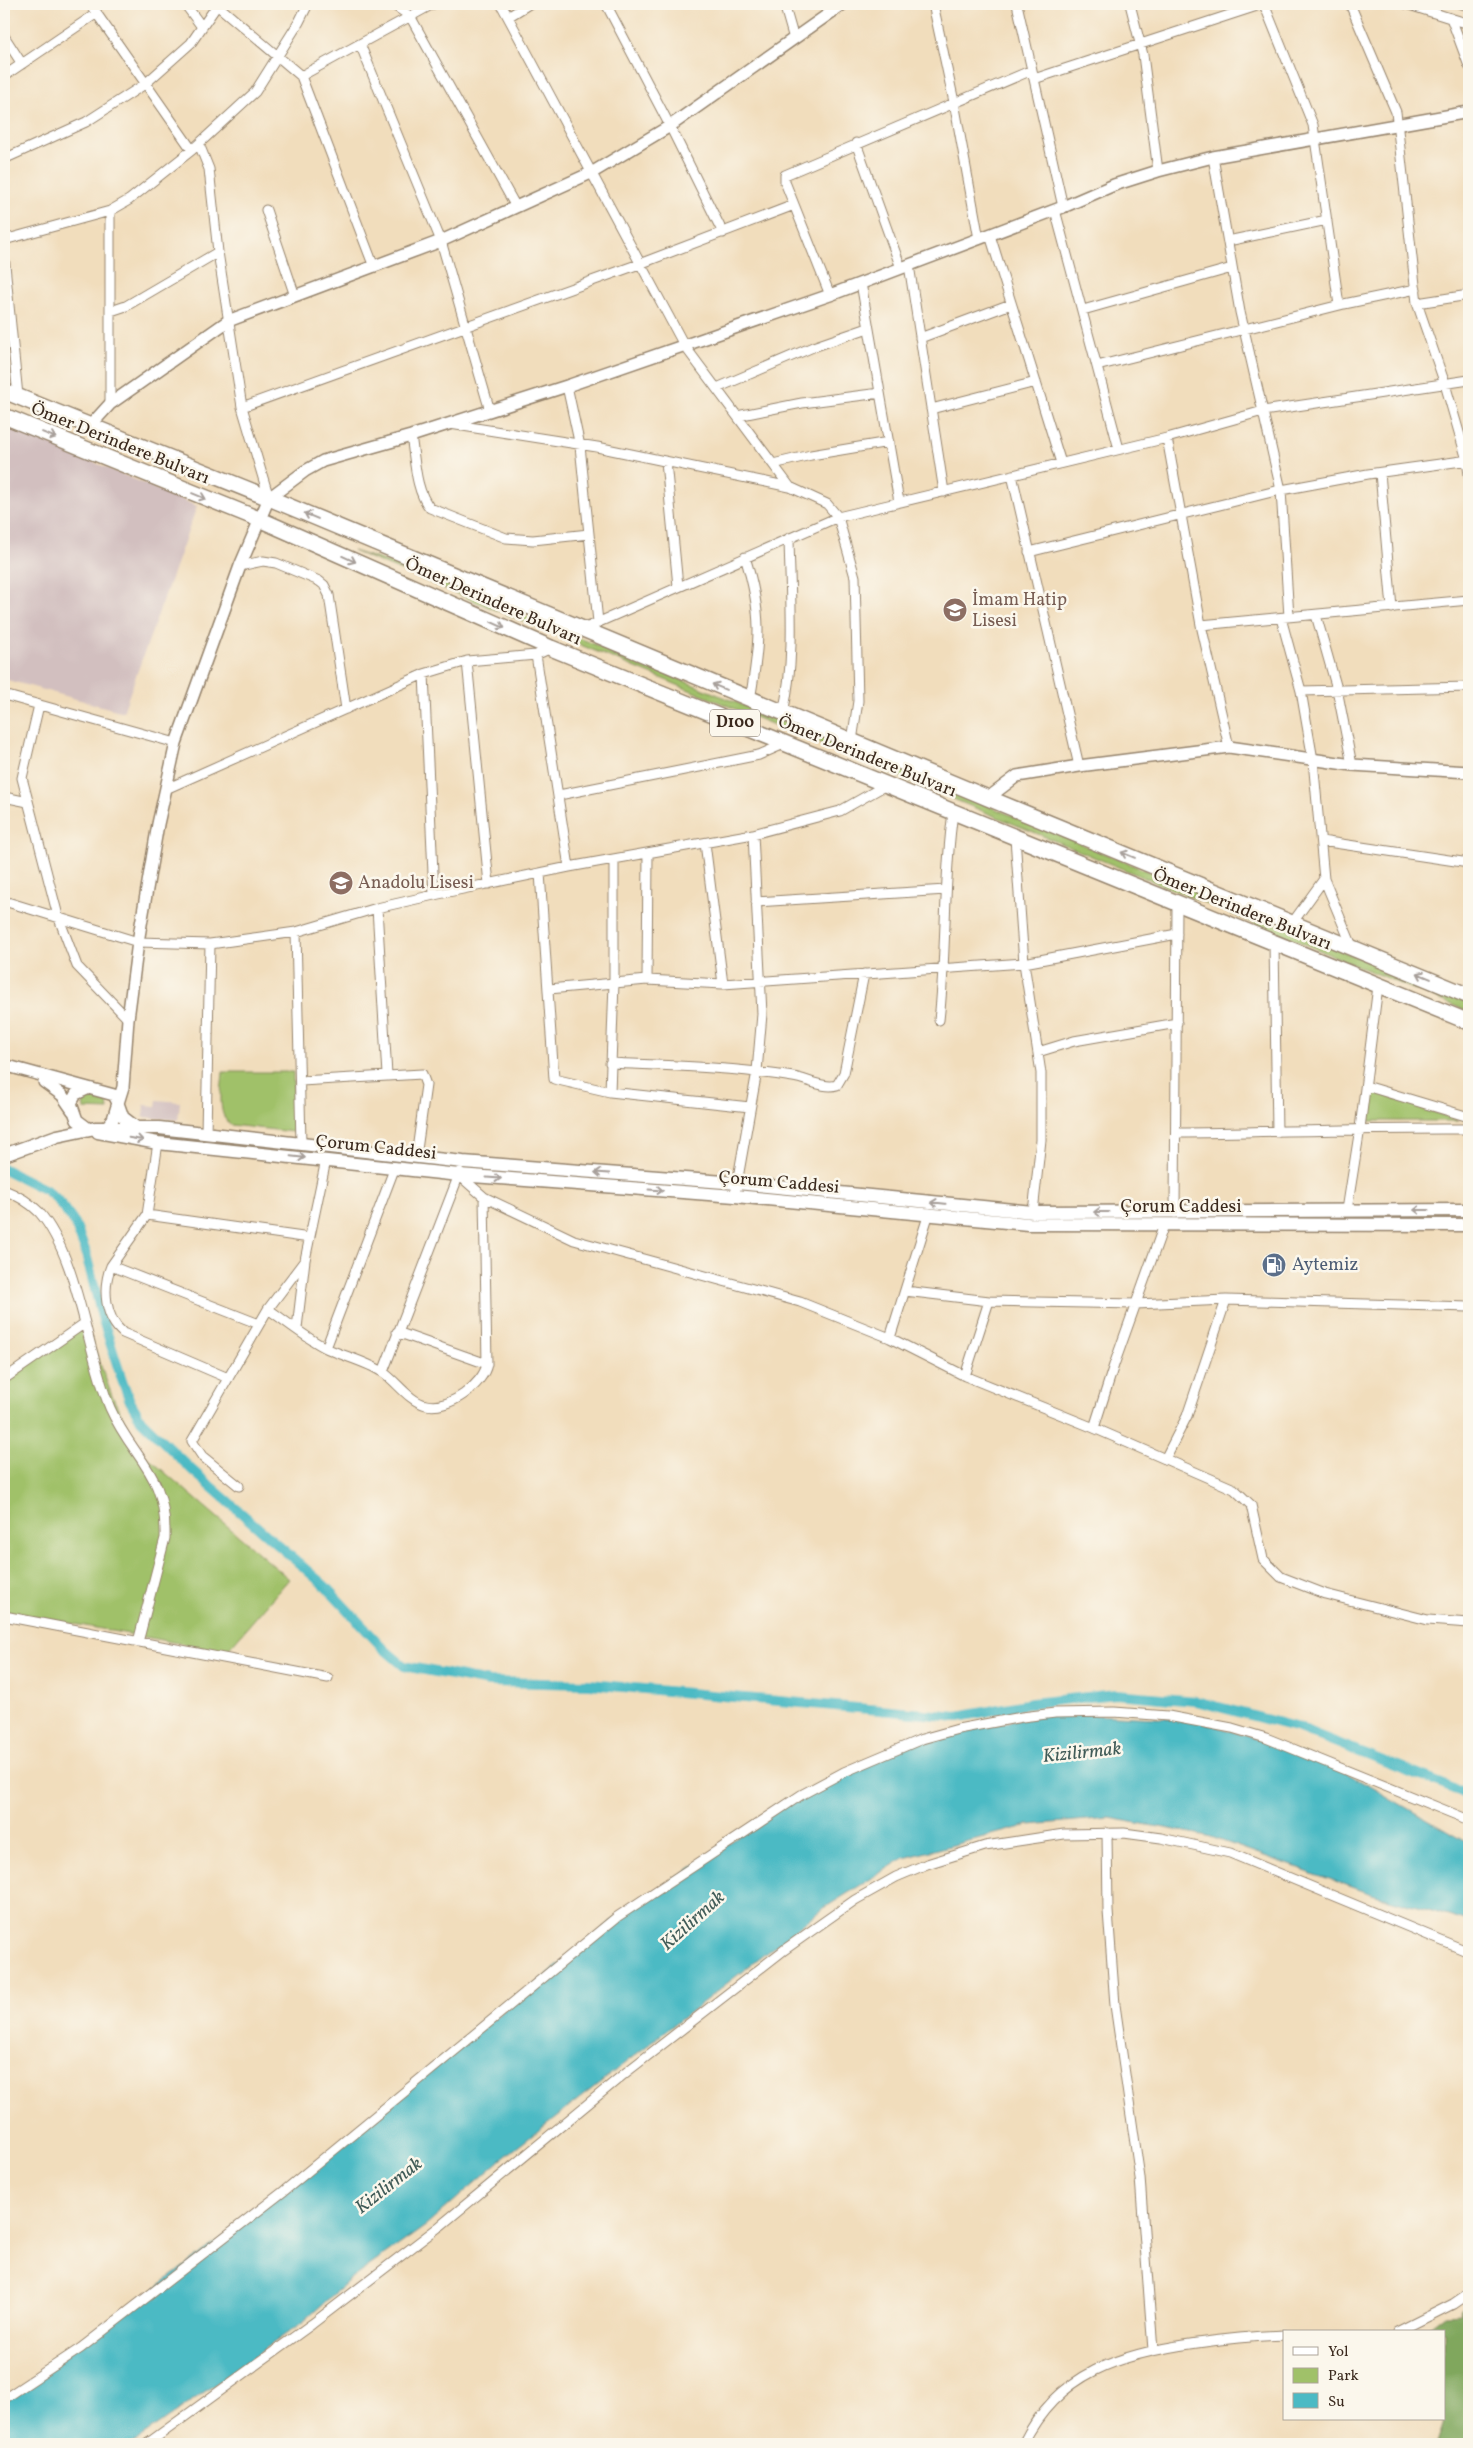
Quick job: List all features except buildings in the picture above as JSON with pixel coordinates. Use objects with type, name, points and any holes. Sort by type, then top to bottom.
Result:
[{"type":"highway","name":"Ömer Derindere Bulvarı","points":[[11,393],[269,498],[581,630],[1352,946],[1469,996]]},
{"type":"highway","name":"Ömer Derindere Bulvarı","points":[[4,416],[260,520],[551,648],[1469,1022]]},
{"type":"main road","name":"Çorum Caddesi","points":[[4,1155],[66,1134],[88,1129],[107,1126],[136,1127],[736,1190],[1028,1224],[1469,1225]]},
{"type":"main road","name":"Çorum Caddesi","points":[[88,1129],[158,1142],[459,1175],[736,1190],[1033,1212],[1469,1210]]},
{"type":"street","points":[[90,4],[145,84],[196,147],[210,169],[218,252],[242,407],[269,498]]},
{"type":"street","points":[[185,4],[202,27]]},
{"type":"street","points":[[4,159],[86,122],[145,84],[191,43],[218,4],[301,76],[374,267]]},
{"type":"street","points":[[4,240],[110,211],[129,200],[196,147],[255,92],[308,4]]},
{"type":"street","points":[[392,4],[410,16],[516,207]]},
{"type":"street","points":[[301,76],[433,4]]},
{"type":"street","points":[[501,4],[642,263],[684,345],[790,487]]},
{"type":"street","points":[[508,17],[529,4]]},
{"type":"street","points":[[606,4],[723,233]]},
{"type":"street","points":[[784,4],[794,39]]},
{"type":"street","points":[[90,426],[110,404],[228,321],[441,241],[593,172],[670,126],[843,4]]},
{"type":"street","points":[[933,4],[985,237],[1012,304],[1061,464]]},
{"type":"street","points":[[1017,4],[1033,74],[1059,209],[1083,310],[1120,449]]},
{"type":"street","points":[[1130,4],[1141,44],[1158,171]]},
{"type":"street","points":[[830,295],[785,182],[785,175],[954,102],[1033,74],[1141,44],[1263,4],[1313,125],[1339,305]]},
{"type":"street","points":[[1350,4],[1396,112],[1417,302],[1468,460],[1469,475]]},
{"type":"street","points":[[1406,4],[1469,24]]},
{"type":"street","points":[[1462,4],[1469,6]]},
{"type":"street","points":[[4,76],[97,14]]},
{"type":"street","points":[[1450,18],[1469,66]]},
{"type":"street","points":[[4,36],[22,64]]},
{"type":"street","points":[[360,44],[441,241],[490,411]]},
{"type":"street","points":[[107,1126],[113,1119],[115,1099],[123,1087],[128,1019],[138,942],[176,743],[240,566],[269,498],[305,471],[324,460],[411,436],[567,386],[830,295],[1059,209],[1114,185],[1158,171],[1213,158],[1469,112]]},
{"type":"street","points":[[856,143],[905,267],[920,338],[944,492]]},
{"type":"street","points":[[1213,158],[1244,329],[1281,490],[1285,618],[1301,691],[1313,760],[1324,879],[1352,946]]},
{"type":"street","points":[[242,407],[642,263],[794,205]]},
{"type":"street","points":[[266,210],[295,296]]},
{"type":"street","points":[[110,211],[110,404]]},
{"type":"street","points":[[1228,241],[1327,220]]},
{"type":"street","points":[[111,311],[126,306],[218,252]]},
{"type":"street","points":[[4,255],[11,393]]},
{"type":"street","points":[[1083,310],[1232,268]]},
{"type":"street","points":[[861,283],[899,502]]},
{"type":"street","points":[[1098,366],[1339,305],[1416,289]]},
{"type":"street","points":[[1417,302],[1469,296]]},
{"type":"street","points":[[920,338],[1012,304]]},
{"type":"street","points":[[716,388],[813,347],[868,328]]},
{"type":"street","points":[[581,630],[838,517],[1167,438],[1263,411],[1469,380]]},
{"type":"street","points":[[932,409],[1036,382]]},
{"type":"street","points":[[567,386],[580,446],[598,622]]},
{"type":"street","points":[[737,416],[802,403],[880,393]]},
{"type":"street","points":[[449,424],[597,448],[790,487],[827,504],[838,517],[855,577],[858,701],[852,741]]},
{"type":"street","points":[[411,436],[421,492],[424,502],[430,508],[506,538],[533,540],[589,534]]},
{"type":"street","points":[[1167,438],[1201,625],[1229,747]]},
{"type":"street","points":[[773,464],[811,455],[889,442]]},
{"type":"street","points":[[1029,552],[1281,490],[1468,460]]},
{"type":"street","points":[[666,462],[678,586]]},
{"type":"street","points":[[1380,473],[1392,608]]},
{"type":"street","points":[[1012,475],[1079,766]]},
{"type":"street","points":[[783,713],[789,688],[790,660],[789,538]]},
{"type":"street","points":[[745,557],[756,591],[760,630],[750,700]]},
{"type":"street","points":[[240,566],[263,561],[276,563],[324,585],[329,595],[346,709]]},
{"type":"street","points":[[1201,625],[1469,600]]},
{"type":"street","points":[[1316,615],[1337,689],[1352,765]]},
{"type":"street","points":[[166,789],[424,674],[467,661],[536,655],[551,648]]},
{"type":"street","points":[[536,655],[570,867]]},
{"type":"street","points":[[467,661],[488,884]]},
{"type":"street","points":[[424,674],[434,895]]},
{"type":"street","points":[[1301,691],[1337,689],[1416,690],[1469,686]]},
{"type":"street","points":[[4,696],[176,743]]},
{"type":"street","points":[[38,705],[22,778],[58,916],[77,966],[128,1019]]},
{"type":"street","points":[[559,795],[759,755],[784,744]]},
{"type":"street","points":[[988,798],[1017,776],[1079,766],[1229,747],[1352,765],[1469,772]]},
{"type":"street","points":[[4,901],[138,942],[210,944],[296,932],[377,908],[434,895],[570,867],[753,834],[840,811],[886,785]]},
{"type":"street","points":[[4,797],[28,802]]},
{"type":"street","points":[[940,1020],[945,969],[947,856],[953,812]]},
{"type":"street","points":[[736,1190],[757,1071],[762,1014],[753,834]]},
{"type":"street","points":[[1015,838],[1024,963],[1041,1073],[1041,1140],[1033,1212]]},
{"type":"street","points":[[1321,841],[1469,863]]},
{"type":"street","points":[[705,843],[723,984]]},
{"type":"street","points":[[648,853],[648,980]]},
{"type":"street","points":[[610,1092],[614,983],[614,860]]},
{"type":"street","points":[[540,873],[554,1080],[610,1092],[750,1107]]},
{"type":"street","points":[[1293,922],[1324,879]]},
{"type":"street","points":[[756,902],[946,890]]},
{"type":"street","points":[[1175,1212],[1177,903]]},
{"type":"street","points":[[377,908],[386,1076]]},
{"type":"street","points":[[296,932],[301,1143]]},
{"type":"street","points":[[548,989],[648,980],[723,984],[760,982],[1024,963],[1177,934]]},
{"type":"street","points":[[1274,943],[1277,1132]]},
{"type":"street","points":[[206,1133],[210,944]]},
{"type":"street","points":[[610,1063],[757,1071],[807,1079],[829,1087],[837,1085],[844,1073],[864,974]]},
{"type":"street","points":[[1347,1210],[1366,1086],[1378,986]]},
{"type":"street","points":[[1038,1052],[1074,1041],[1177,1023]]},
{"type":"street","points":[[4,1065],[88,1089],[115,1099],[123,1117],[136,1127]]},
{"type":"street","points":[[300,1081],[417,1073],[423,1075],[425,1078],[416,1157]]},
{"type":"street","points":[[31,1074],[61,1093],[79,1122],[88,1129]]},
{"type":"street","points":[[1366,1086],[1469,1116]]},
{"type":"street","points":[[66,1134],[73,1125],[74,1097],[88,1089]]},
{"type":"street","points":[[1176,1133],[1277,1132],[1360,1128],[1469,1129]]},
{"type":"street","points":[[158,1142],[147,1215],[111,1266],[105,1288],[110,1314],[118,1328],[129,1336],[228,1378]]},
{"type":"street","points":[[297,1328],[305,1260],[326,1160]]},
{"type":"street","points":[[383,1372],[463,1162]]},
{"type":"street","points":[[326,1348],[395,1167]]},
{"type":"street","points":[[459,1175],[484,1197],[574,1240],[800,1302],[890,1338],[965,1376],[1094,1428],[1234,1489],[1251,1505],[1263,1559],[1281,1577],[1325,1594],[1428,1620],[1469,1623]]},
{"type":"street","points":[[4,1190],[30,1204],[47,1224],[63,1257],[110,1408],[154,1477],[164,1506],[165,1538],[138,1642]]},
{"type":"street","points":[[268,1308],[326,1348],[383,1372],[416,1400],[438,1406],[467,1392],[485,1374],[487,1364],[484,1197]]},
{"type":"street","points":[[890,1338],[929,1213]]},
{"type":"street","points":[[147,1215],[310,1238]]},
{"type":"street","points":[[1094,1428],[1164,1225]]},
{"type":"street","points":[[239,1486],[202,1456],[192,1441],[268,1308],[305,1260]]},
{"type":"street","points":[[111,1266],[259,1324]]},
{"type":"street","points":[[905,1291],[989,1301],[1136,1304],[1226,1300],[1469,1307]]},
{"type":"street","points":[[1165,1459],[1187,1416],[1226,1300]]},
{"type":"street","points":[[965,1376],[989,1301]]},
{"type":"street","points":[[4,1379],[85,1323]]},
{"type":"street","points":[[397,1332],[487,1364]]},
{"type":"street","points":[[4,1616],[328,1678]]},
{"type":"street","points":[[4,2399],[81,2348],[284,2191],[617,1917],[800,1795],[844,1772],[922,1739],[990,1722],[1055,1713],[1114,1712],[1168,1716],[1232,1728],[1266,1738],[1469,1820]]},
{"type":"street","points":[[1107,1833],[1108,1911],[1115,2004],[1140,2178],[1153,2350]]},
{"type":"street","points":[[147,2444],[312,2324],[440,2226],[624,2074],[784,1950],[855,1900],[896,1877],[955,1854],[1027,1838],[1107,1833],[1160,1838],[1230,1853],[1469,1952]]},
{"type":"street","points":[[1402,2330],[1469,2293]]},
{"type":"street","points":[[1023,2444],[1033,2424],[1049,2403],[1095,2368],[1121,2358],[1153,2350],[1225,2339],[1283,2335]]},
{"type":"shaded area","points":[[4,424],[197,506],[123,712],[4,679]]},
{"type":"shaded area","points":[[157,1100],[180,1102],[178,1120],[143,1117],[144,1105],[156,1106]]},
{"type":"green space","points":[[353,551],[416,571],[1469,1003],[1469,1012]]},
{"type":"green space","points":[[223,1072],[293,1072],[293,1132],[231,1125],[226,1121],[221,1101]]},
{"type":"green space","points":[[1370,1090],[1459,1121],[1366,1121]]},
{"type":"green space","points":[[88,1095],[107,1101],[108,1110],[84,1109],[83,1098]]},
{"type":"green space","points":[[85,1323],[112,1396],[140,1451],[289,1579],[226,1652],[4,1611],[4,1379]]},
{"type":"green space","points":[[1469,2302],[1469,2444],[1436,2444],[1444,2420],[1446,2420],[1446,2330],[1426,2330],[1445,2315],[1461,2314],[1460,2310]]},
{"type":"water","name":"Kizilirmak","points":[[1055,1713],[1196,1720],[1326,1761],[1469,1844],[1469,1922],[1372,1894],[1208,1836],[1110,1818],[1029,1825],[904,1858],[821,1910],[502,2159],[427,2225],[348,2281],[303,2322],[131,2444],[4,2444],[4,2399],[24,2387],[284,2191],[617,1917],[801,1795],[922,1739]]},
{"type":"waterway","points":[[4,1169],[46,1190],[57,1199],[75,1224],[85,1250],[102,1317],[122,1380],[130,1401],[141,1420],[192,1470],[325,1586],[384,1649],[404,1666],[489,1682],[589,1684],[958,1717],[1032,1703],[1116,1694],[1196,1701],[1299,1728],[1469,1795]]},
{"type":"place","name":"İmam Hatip Lisesi","points":[[955,610]]},
{"type":"place","name":"Anadolu Lisesi","points":[[341,883]]},
{"type":"place","name":"Aytemiz","points":[[1274,1265]]}]
